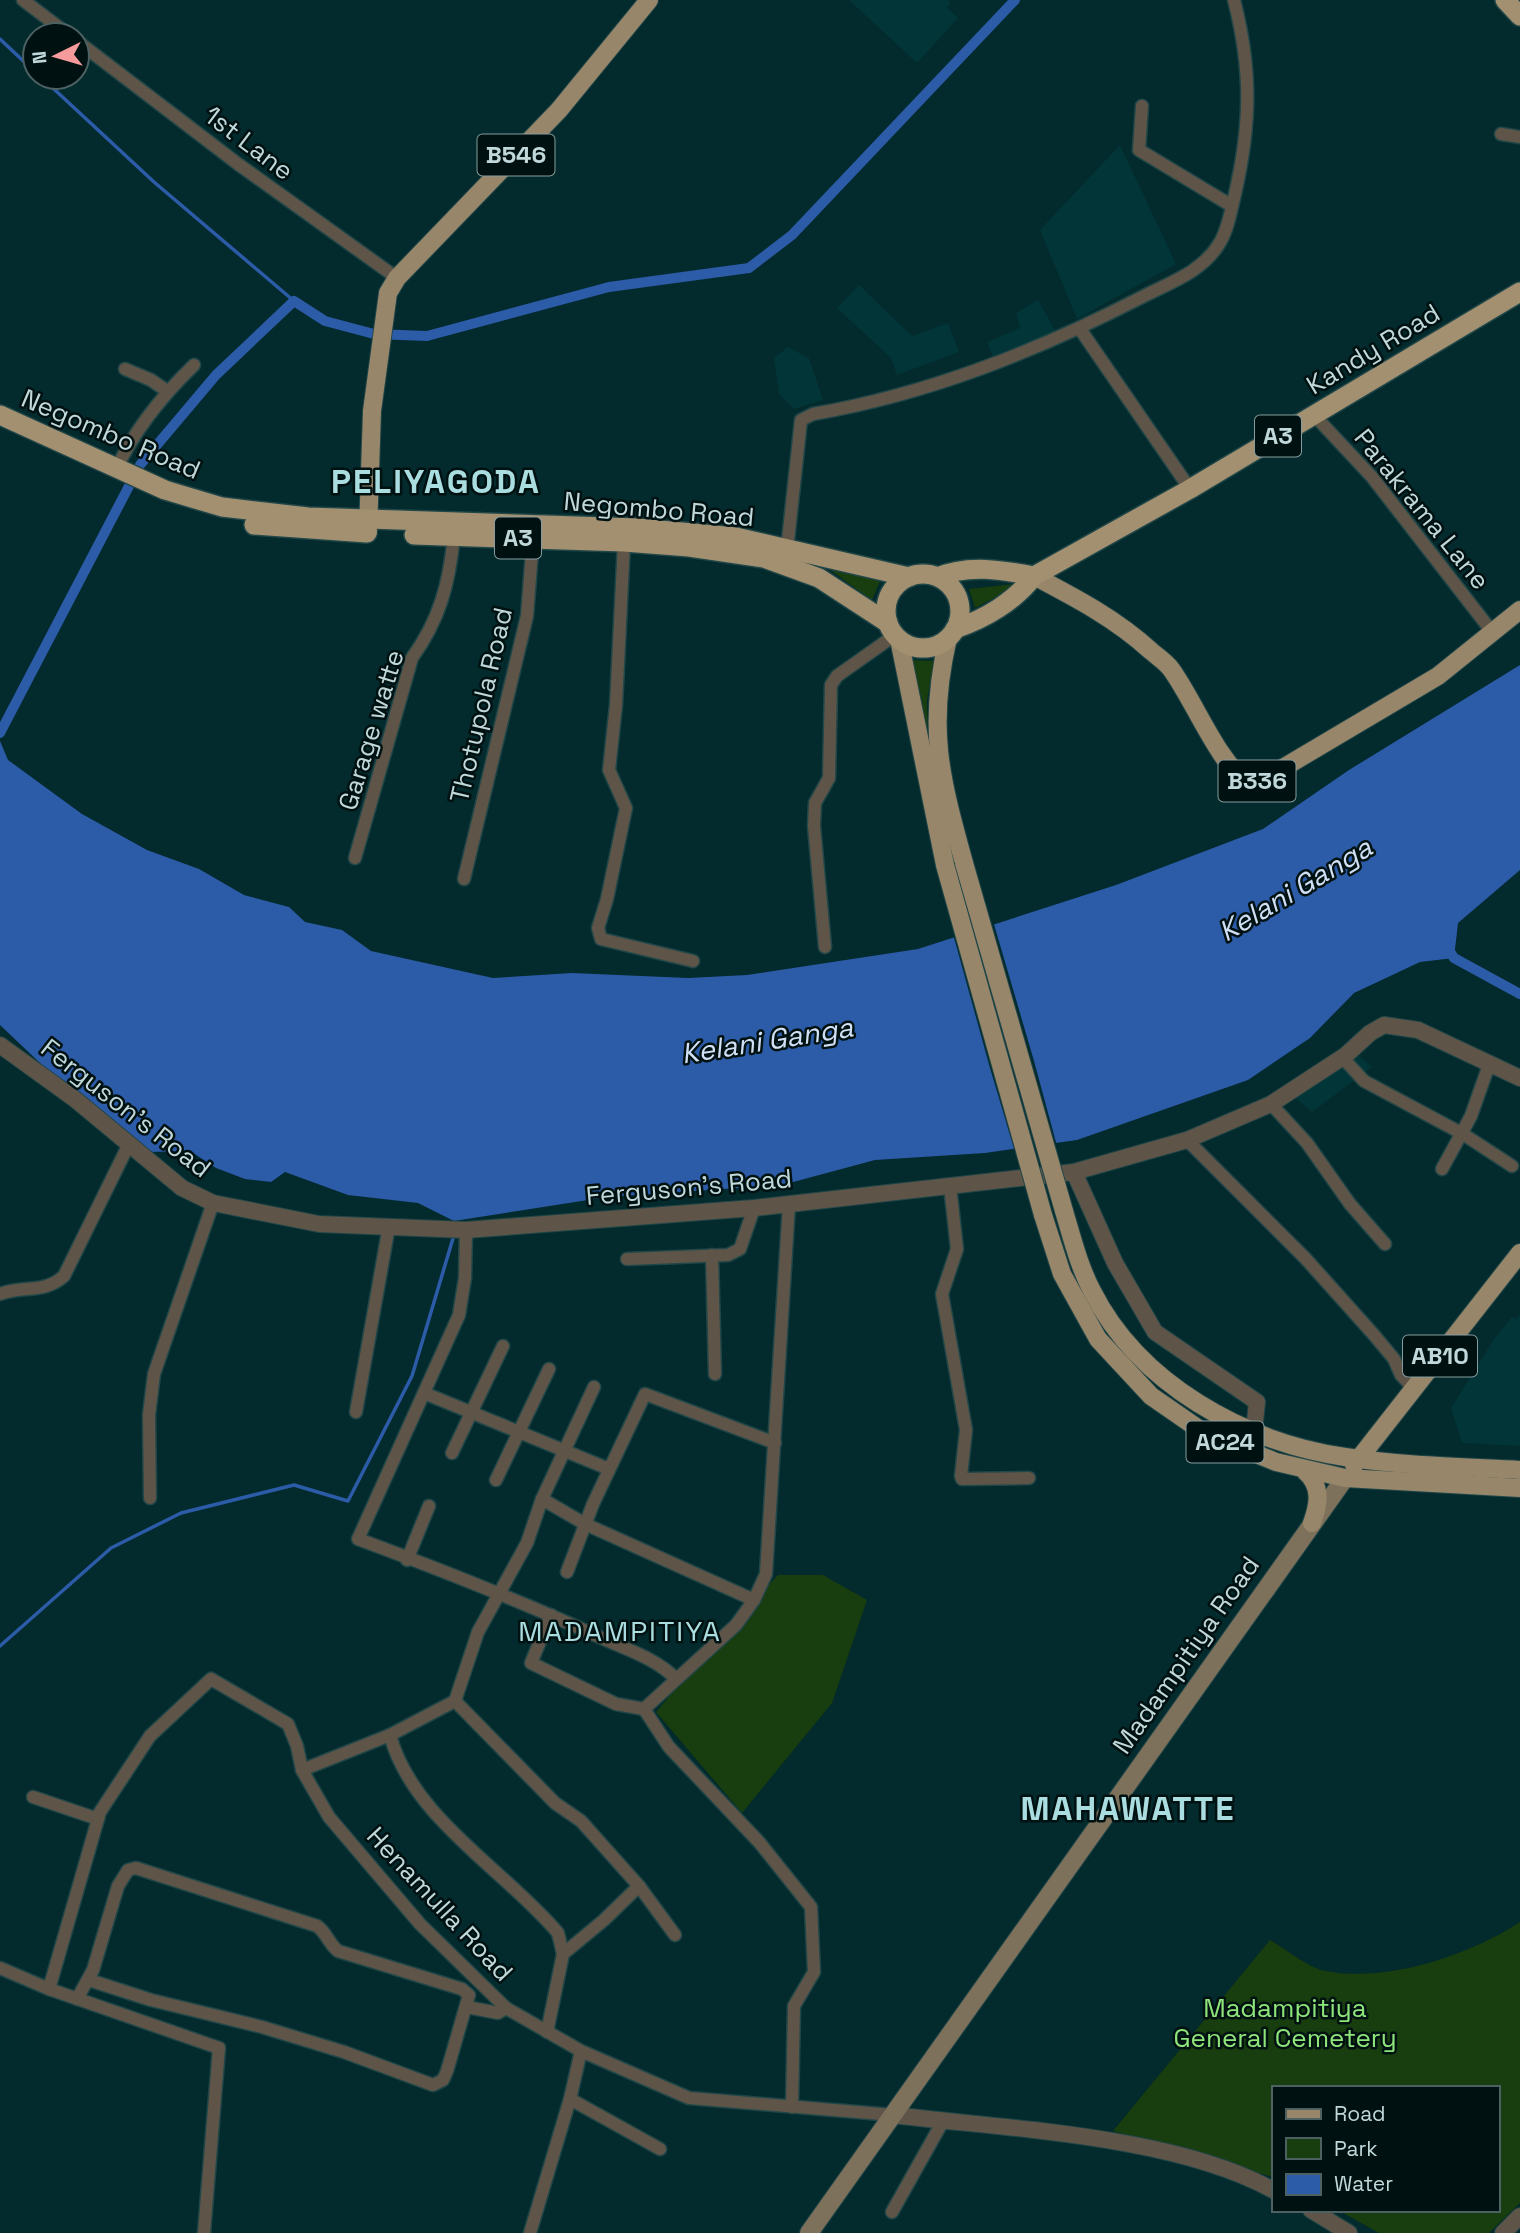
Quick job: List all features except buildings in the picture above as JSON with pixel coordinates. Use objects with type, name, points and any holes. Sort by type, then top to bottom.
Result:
[{"type":"highway","points":[[1505,0],[1520,16]]},
{"type":"highway","name":"Kandy Road","points":[[952,634],[1020,593],[1034,576],[1191,489],[1520,292]]},
{"type":"highway","name":"Negombo Road","points":[[0,415],[138,486],[169,506],[233,523],[638,528],[736,537],[909,577]]},
{"type":"highway","name":"Negombo Road","points":[[0,428],[117,475]]},
{"type":"highway","name":"Negombo Road","points":[[368,526],[454,536],[689,547],[782,563],[832,585],[894,632]]},
{"type":"highway","points":[[938,577],[954,570],[989,569],[1034,576]]},
{"type":"highway","points":[[923,573],[948,583],[958,598],[960,611],[952,634],[923,648],[913,647],[894,632],[886,606],[895,586],[909,577],[923,573]]},
{"type":"main road","name":"B546","points":[[368,526],[377,359],[385,308],[397,278],[559,110],[649,0]]},
{"type":"main road","name":"B336","points":[[1034,576],[1097,609],[1133,634],[1169,666],[1235,775],[1249,784],[1266,778],[1438,676],[1520,610]]},
{"type":"main road","name":"AC24","points":[[894,632],[945,865],[1043,1215],[1062,1274],[1098,1339],[1151,1396],[1203,1433],[1305,1471],[1345,1478],[1520,1488]]},
{"type":"main road","name":"AC24","points":[[952,634],[937,695],[936,729],[941,770],[964,863],[1080,1265],[1115,1329],[1164,1381],[1215,1413],[1307,1449],[1389,1462],[1520,1470]]},
{"type":"main road","name":"Madampitiya Road","points":[[809,2233],[1312,1523],[1520,1253]]},
{"type":"main road","points":[[1378,1435],[1377,1449],[1389,1462]]},
{"type":"main road","points":[[1305,1471],[1312,1477],[1318,1491],[1318,1504],[1312,1523]]},
{"type":"street","points":[[23,0],[51,21]]},
{"type":"street","points":[[787,550],[801,420],[813,414],[917,391],[1080,330],[1200,267],[1220,244],[1247,142],[1248,81],[1244,40],[1234,0]]},
{"type":"street","name":"1st Lane","points":[[91,52],[238,164],[397,278]]},
{"type":"street","points":[[1142,106],[1139,150],[1232,206]]},
{"type":"street","points":[[1500,134],[1520,137]]},
{"type":"street","points":[[1080,330],[1191,489]]},
{"type":"street","points":[[117,475],[124,452],[167,391],[194,365]]},
{"type":"street","points":[[125,369],[151,380],[167,391]]},
{"type":"street","name":"Parakrama Lane","points":[[1314,415],[1372,477],[1493,634]]},
{"type":"street","name":"Garage watte","points":[[355,858],[412,658],[432,630],[450,576],[454,536]]},
{"type":"street","name":"Thotupola Road","points":[[464,879],[527,616],[533,539]]},
{"type":"street","points":[[624,542],[617,693],[609,770],[626,808],[610,887],[598,928],[601,939],[693,961]]},
{"type":"street","points":[[825,947],[814,826],[815,803],[829,779],[831,685],[836,676],[894,632]]},
{"type":"street","name":"Ferguson's Road","points":[[0,1045],[35,1068],[182,1188],[213,1203],[319,1224],[466,1230],[754,1208],[1074,1172],[1187,1140],[1271,1104],[1342,1058],[1380,1026],[1418,1030],[1490,1062]]},
{"type":"street","points":[[1342,1058],[1364,1081],[1463,1134],[1512,1167]]},
{"type":"street","points":[[1442,1169],[1463,1134],[1490,1062],[1520,1078]]},
{"type":"street","points":[[1271,1104],[1307,1143],[1350,1204],[1385,1244]]},
{"type":"street","points":[[1187,1140],[1306,1259],[1394,1359],[1401,1375],[1414,1389]]},
{"type":"street","points":[[0,1294],[18,1289],[39,1290],[54,1285],[64,1276],[129,1144]]},
{"type":"street","points":[[1074,1172],[1115,1263],[1156,1332],[1257,1402],[1254,1430]]},
{"type":"street","points":[[950,1186],[957,1249],[942,1294],[966,1430],[961,1476],[962,1479],[1028,1478]]},
{"type":"street","points":[[150,1498],[149,1415],[154,1374],[213,1203]]},
{"type":"street","points":[[644,1709],[736,1625],[754,1600],[766,1574],[789,1204]]},
{"type":"street","points":[[627,1259],[728,1255],[740,1249],[754,1208]]},
{"type":"street","points":[[356,1412],[389,1226]]},
{"type":"street","points":[[466,1230],[463,1301],[358,1539],[407,1560],[501,1593],[551,1615],[652,1661],[676,1679]]},
{"type":"street","points":[[712,1255],[715,1374]]},
{"type":"street","points":[[452,1453],[503,1346]]},
{"type":"street","points":[[496,1480],[549,1369]]},
{"type":"street","points":[[302,1770],[390,1735],[455,1701],[478,1632],[527,1543],[542,1499],[594,1387]]},
{"type":"street","points":[[424,1392],[521,1430],[609,1469]]},
{"type":"street","points":[[567,1572],[609,1469],[645,1394],[775,1443]]},
{"type":"street","points":[[542,1499],[585,1524],[754,1600]]},
{"type":"street","points":[[407,1560],[429,1506]]},
{"type":"street","points":[[551,1615],[531,1663],[616,1704],[644,1709],[669,1747],[750,1832],[811,1907],[814,1972],[794,2006],[792,2107]]},
{"type":"street","name":"Henamulla Road","points":[[98,1819],[150,1736],[211,1679],[288,1724],[297,1746],[302,1770],[329,1817],[420,1924],[506,2008],[581,2051],[689,2098],[893,2115]]},
{"type":"street","points":[[455,1701],[555,1803],[581,1821],[639,1885],[675,1935]]},
{"type":"street","points":[[390,1735],[397,1757],[425,1803],[543,1915],[558,1933],[563,1954],[547,2032]]},
{"type":"street","points":[[33,1797],[98,1819],[49,1989]]},
{"type":"street","points":[[77,1999],[80,1989],[89,1980],[118,1886],[128,1870],[136,1868],[317,1926],[324,1931],[329,1944],[338,1951],[466,1991],[469,1996],[447,2071],[443,2080],[433,2085],[344,2052],[262,2027],[151,2000],[89,1980]]},
{"type":"street","points":[[563,1954],[604,1920],[639,1885]]},
{"type":"street","points":[[0,1968],[49,1989],[219,2048],[204,2233]]},
{"type":"street","points":[[467,2007],[498,2013],[506,2008]]},
{"type":"street","points":[[530,2233],[570,2099],[581,2051]]},
{"type":"street","points":[[570,2099],[660,2149]]},
{"type":"street","points":[[893,2115],[1111,2142],[1191,2158],[1272,2190]]},
{"type":"street","points":[[892,2212],[925,2159],[943,2121]]},
{"type":"street","points":[[1313,2212],[1328,2227],[1349,2233]]},
{"type":"street","points":[[1503,2233],[1520,2217]]},
{"type":"shaded area","points":[[849,0],[948,0],[951,3],[947,8],[958,18],[917,63]]},
{"type":"shaded area","points":[[1120,145],[1176,264],[1077,319],[1040,230]]},
{"type":"shaded area","points":[[859,285],[912,336],[948,323],[959,352],[897,375],[891,358],[837,308]]},
{"type":"shaded area","points":[[1038,300],[1056,332],[993,356],[987,342],[1020,328],[1016,313]]},
{"type":"shaded area","points":[[788,347],[809,358],[823,400],[794,409],[779,394],[774,358]]},
{"type":"shaded area","points":[[1351,1049],[1372,1067],[1312,1112],[1287,1091]]},
{"type":"shaded area","points":[[1520,1314],[1520,1446],[1462,1443],[1451,1408],[1494,1339],[1512,1317],[1516,1319]]},
{"type":"green space","points":[[826,567],[881,579],[872,600]]},
{"type":"green space","points":[[1022,583],[975,608],[969,589]]},
{"type":"green space","points":[[911,660],[934,661],[927,700],[928,741]]},
{"type":"green space","points":[[778,1575],[823,1575],[867,1600],[832,1703],[742,1813],[656,1712],[709,1649]]},
{"type":"green space","name":"Madampitiya General Cemetery","points":[[1520,1922],[1520,2203],[1489,2233],[1379,2233],[1342,2212],[1499,2212],[1499,2086],[1272,2086],[1272,2177],[1113,2131],[1270,1940],[1319,1969],[1350,1974],[1375,1973],[1427,1963],[1453,1955]]},
{"type":"water","name":"Kelani Ganga","points":[[1520,665],[1520,870],[1458,923],[1454,958],[1420,962],[1354,993],[1310,1038],[1248,1080],[1077,1140],[985,1153],[875,1160],[782,1185],[607,1197],[454,1221],[418,1203],[348,1195],[285,1172],[271,1182],[245,1179],[216,1168],[190,1151],[150,1152],[79,1100],[0,1025],[0,741],[8,760],[82,814],[147,850],[199,869],[244,895],[289,907],[305,922],[342,930],[371,951],[493,978],[572,973],[688,978],[747,975],[918,949],[1116,885],[1263,829],[1349,770]]},
{"type":"pier","points":[[993,921],[1057,1146],[1015,1152],[990,1068],[953,934]]},
{"type":"waterway","points":[[0,733],[140,465],[216,375],[294,301],[325,321],[374,334],[427,336],[609,287],[749,268],[792,235],[1015,0]]},
{"type":"waterway","points":[[0,39],[21,59]]},
{"type":"waterway","points":[[56,91],[154,182],[294,301]]},
{"type":"waterway","points":[[1447,947],[1454,958],[1520,994]]},
{"type":"waterway","points":[[0,1646],[111,1548],[181,1513],[294,1485],[348,1501],[412,1376],[454,1235]]},
{"type":"district","name":"PELIYAGODA","points":[[436,481]]},
{"type":"district","name":"MADAMPITIYA","points":[[620,1631]]},
{"type":"district","name":"MAHAWATTE","points":[[1128,1808]]}]
